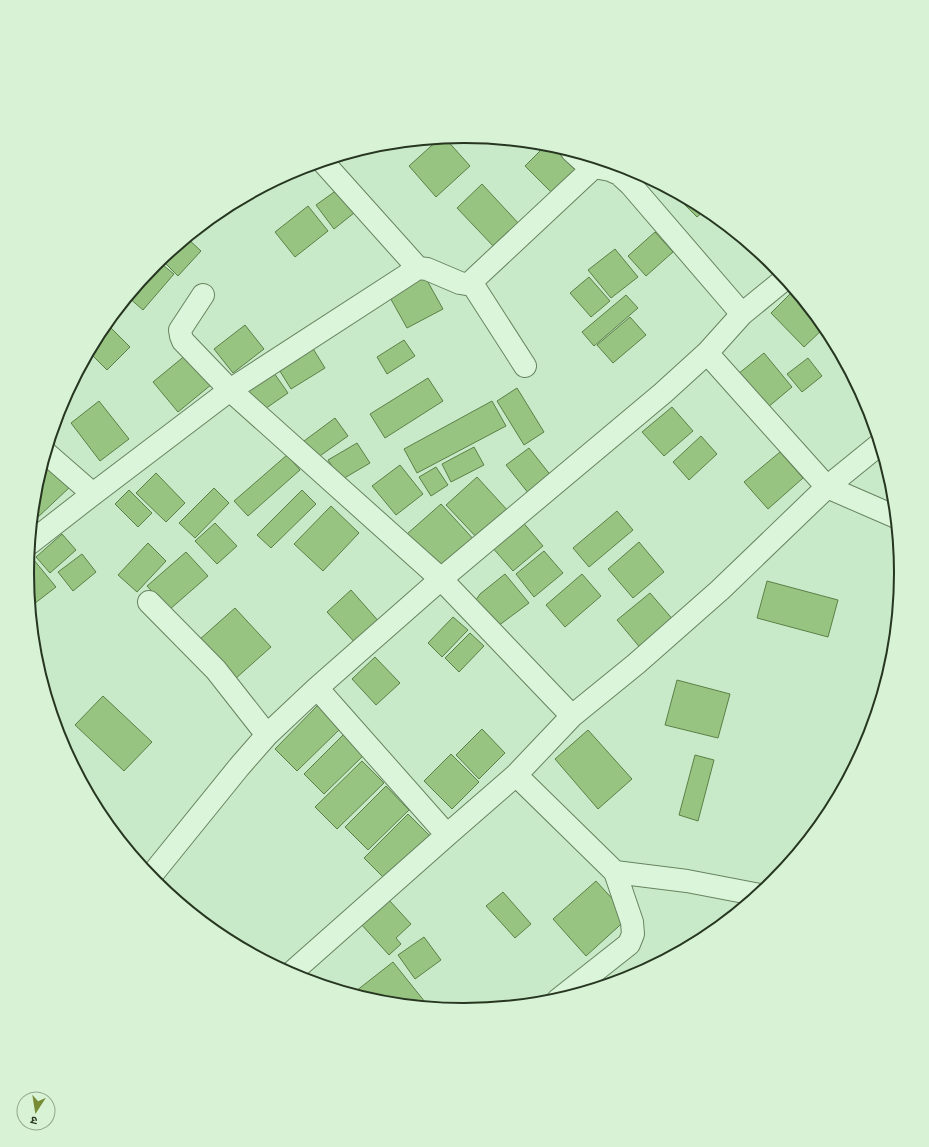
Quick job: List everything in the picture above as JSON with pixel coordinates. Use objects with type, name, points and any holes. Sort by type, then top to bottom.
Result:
[{"type":"street","points":[[581,160],[594,167],[610,170],[619,174],[631,185],[742,314]]},
{"type":"street","points":[[326,166],[418,268]]},
{"type":"street","points":[[36,536],[230,390],[418,268],[428,269],[460,283],[466,284],[471,282],[594,167]]},
{"type":"street","points":[[471,282],[526,366]]},
{"type":"street","points":[[154,872],[238,767],[267,735],[317,688],[441,579],[664,393],[707,353],[742,314],[781,282]]},
{"type":"street","points":[[203,295],[180,330],[183,341],[230,390],[441,579],[572,716]]},
{"type":"street","points":[[707,353],[827,487],[891,516]]},
{"type":"street","points":[[296,969],[516,775],[572,716],[636,664],[720,590],[827,487],[876,447]]},
{"type":"street","points":[[51,457],[93,494]]},
{"type":"street","points":[[149,602],[216,670],[267,735]]},
{"type":"street","points":[[317,688],[447,835]]},
{"type":"street","points":[[516,775],[615,872],[632,922],[633,934],[629,944],[570,990]]},
{"type":"street","points":[[615,872],[687,881],[753,893]]},
{"type":"building","points":[[433,144],[450,144],[470,166],[436,197],[409,166]]},
{"type":"building","points":[[541,150],[560,154],[575,170],[551,192],[525,166]]},
{"type":"building","points":[[482,184],[520,225],[495,248],[457,208]]},
{"type":"building","points":[[337,190],[354,213],[334,229],[316,205]]},
{"type":"building","points":[[683,203],[701,214],[697,217]]},
{"type":"building","points":[[308,206],[328,231],[295,257],[275,232]]},
{"type":"building","points":[[655,232],[673,252],[646,276],[628,256]]},
{"type":"building","points":[[191,242],[201,251],[178,276],[166,264]]},
{"type":"building","points":[[615,249],[638,277],[611,298],[588,270]]},
{"type":"building","points":[[164,266],[174,274],[143,310],[132,300]]},
{"type":"building","points":[[424,275],[443,309],[407,328],[388,294]]},
{"type":"building","points":[[589,277],[610,301],[591,317],[570,293]]},
{"type":"building","points":[[791,293],[806,311],[820,332],[804,347],[771,313]]},
{"type":"building","points":[[626,295],[638,308],[594,346],[582,332]]},
{"type":"building","points":[[630,317],[646,335],[613,363],[597,345]]},
{"type":"building","points":[[245,325],[264,349],[233,373],[214,349]]},
{"type":"building","points":[[111,328],[130,347],[107,370],[93,356]]},
{"type":"building","points":[[404,340],[415,356],[387,374],[377,357]]},
{"type":"building","points":[[312,347],[325,368],[291,389],[278,368]]},
{"type":"building","points":[[764,353],[792,387],[767,408],[738,374]]},
{"type":"building","points":[[187,354],[212,384],[178,412],[153,382]]},
{"type":"building","points":[[808,358],[822,376],[802,392],[787,374]]},
{"type":"building","points":[[274,373],[288,393],[262,411],[248,391]]},
{"type":"building","points":[[428,378],[443,401],[385,438],[370,414]]},
{"type":"building","points":[[517,388],[544,432],[524,445],[497,401]]},
{"type":"building","points":[[99,401],[129,439],[100,461],[71,423]]},
{"type":"building","points":[[492,401],[506,426],[417,473],[404,449]]},
{"type":"building","points":[[672,407],[693,431],[664,456],[642,432]]},
{"type":"building","points":[[335,418],[348,436],[317,458],[304,441]]},
{"type":"building","points":[[701,436],[717,454],[689,480],[673,462]]},
{"type":"building","points":[[357,443],[370,463],[341,480],[328,460]]},
{"type":"building","points":[[474,447],[484,465],[451,482],[442,464]]},
{"type":"building","points":[[529,448],[552,477],[529,494],[506,465]]},
{"type":"building","points":[[780,452],[803,478],[768,509],[744,482]]},
{"type":"building","points":[[287,455],[300,470],[248,516],[234,501]]},
{"type":"building","points":[[400,465],[423,494],[396,515],[372,486]]},
{"type":"building","points":[[52,466],[71,486],[38,517],[42,490],[47,471]]},
{"type":"building","points":[[436,467],[448,485],[431,496],[419,477]]},
{"type":"building","points":[[156,473],[185,503],[166,522],[136,493]]},
{"type":"building","points":[[477,477],[509,512],[479,540],[446,505]]},
{"type":"building","points":[[214,488],[229,503],[195,538],[179,523]]},
{"type":"building","points":[[129,490],[152,513],[138,527],[115,504]]},
{"type":"building","points":[[302,490],[316,504],[271,548],[257,535]]},
{"type":"building","points":[[441,504],[477,543],[443,573],[407,534]]},
{"type":"building","points":[[331,506],[359,533],[323,571],[294,544]]},
{"type":"building","points":[[617,511],[633,530],[589,567],[573,548]]},
{"type":"building","points":[[521,520],[543,546],[513,571],[491,546]]},
{"type":"building","points":[[215,523],[237,546],[217,564],[195,541]]},
{"type":"building","points":[[62,534],[76,550],[50,573],[36,557]]},
{"type":"building","points":[[639,542],[664,572],[633,598],[608,569]]},
{"type":"building","points":[[148,543],[166,561],[137,592],[118,575]]},
{"type":"building","points":[[544,551],[563,573],[534,597],[516,574]]},
{"type":"building","points":[[186,552],[208,576],[169,610],[147,586]]},
{"type":"building","points":[[82,554],[96,572],[73,591],[58,572]]},
{"type":"building","points":[[34,561],[56,587],[35,603]]},
{"type":"building","points":[[505,574],[529,603],[498,626],[476,600],[480,594]]},
{"type":"building","points":[[582,574],[601,596],[565,627],[546,605]]},
{"type":"building","points":[[767,581],[838,600],[828,637],[757,618]]},
{"type":"building","points":[[351,590],[381,624],[357,645],[327,612]]},
{"type":"building","points":[[650,593],[675,622],[642,650],[617,620]]},
{"type":"building","points":[[235,608],[271,647],[235,679],[199,640]]},
{"type":"building","points":[[453,617],[468,630],[442,657],[428,643]]},
{"type":"building","points":[[470,633],[484,646],[459,672],[445,658]]},
{"type":"building","points":[[375,657],[400,683],[376,705],[352,679]]},
{"type":"building","points":[[677,680],[730,694],[718,738],[665,725]]},
{"type":"building","points":[[103,696],[152,742],[124,771],[75,725]]},
{"type":"building","points":[[319,704],[342,727],[297,771],[275,749]]},
{"type":"building","points":[[482,729],[505,753],[479,779],[456,755]]},
{"type":"building","points":[[588,730],[632,779],[598,809],[555,759]]},
{"type":"building","points":[[346,732],[367,752],[324,794],[304,774]]},
{"type":"building","points":[[451,754],[479,782],[452,809],[424,781]]},
{"type":"building","points":[[695,755],[714,760],[698,821],[679,815]]},
{"type":"building","points":[[362,761],[384,783],[337,829],[315,807]]},
{"type":"building","points":[[386,786],[409,810],[368,850],[345,827]]},
{"type":"building","points":[[408,814],[430,836],[386,880],[364,858]]},
{"type":"building","points":[[596,881],[629,917],[586,956],[553,919]]},
{"type":"building","points":[[503,892],[531,924],[515,938],[486,906]]},
{"type":"building","points":[[388,899],[411,924],[396,938],[401,944],[389,955],[360,923]]},
{"type":"building","points":[[424,937],[441,960],[415,979],[398,955]]},
{"type":"building","points":[[393,962],[425,1002],[381,996],[357,990]]}]
